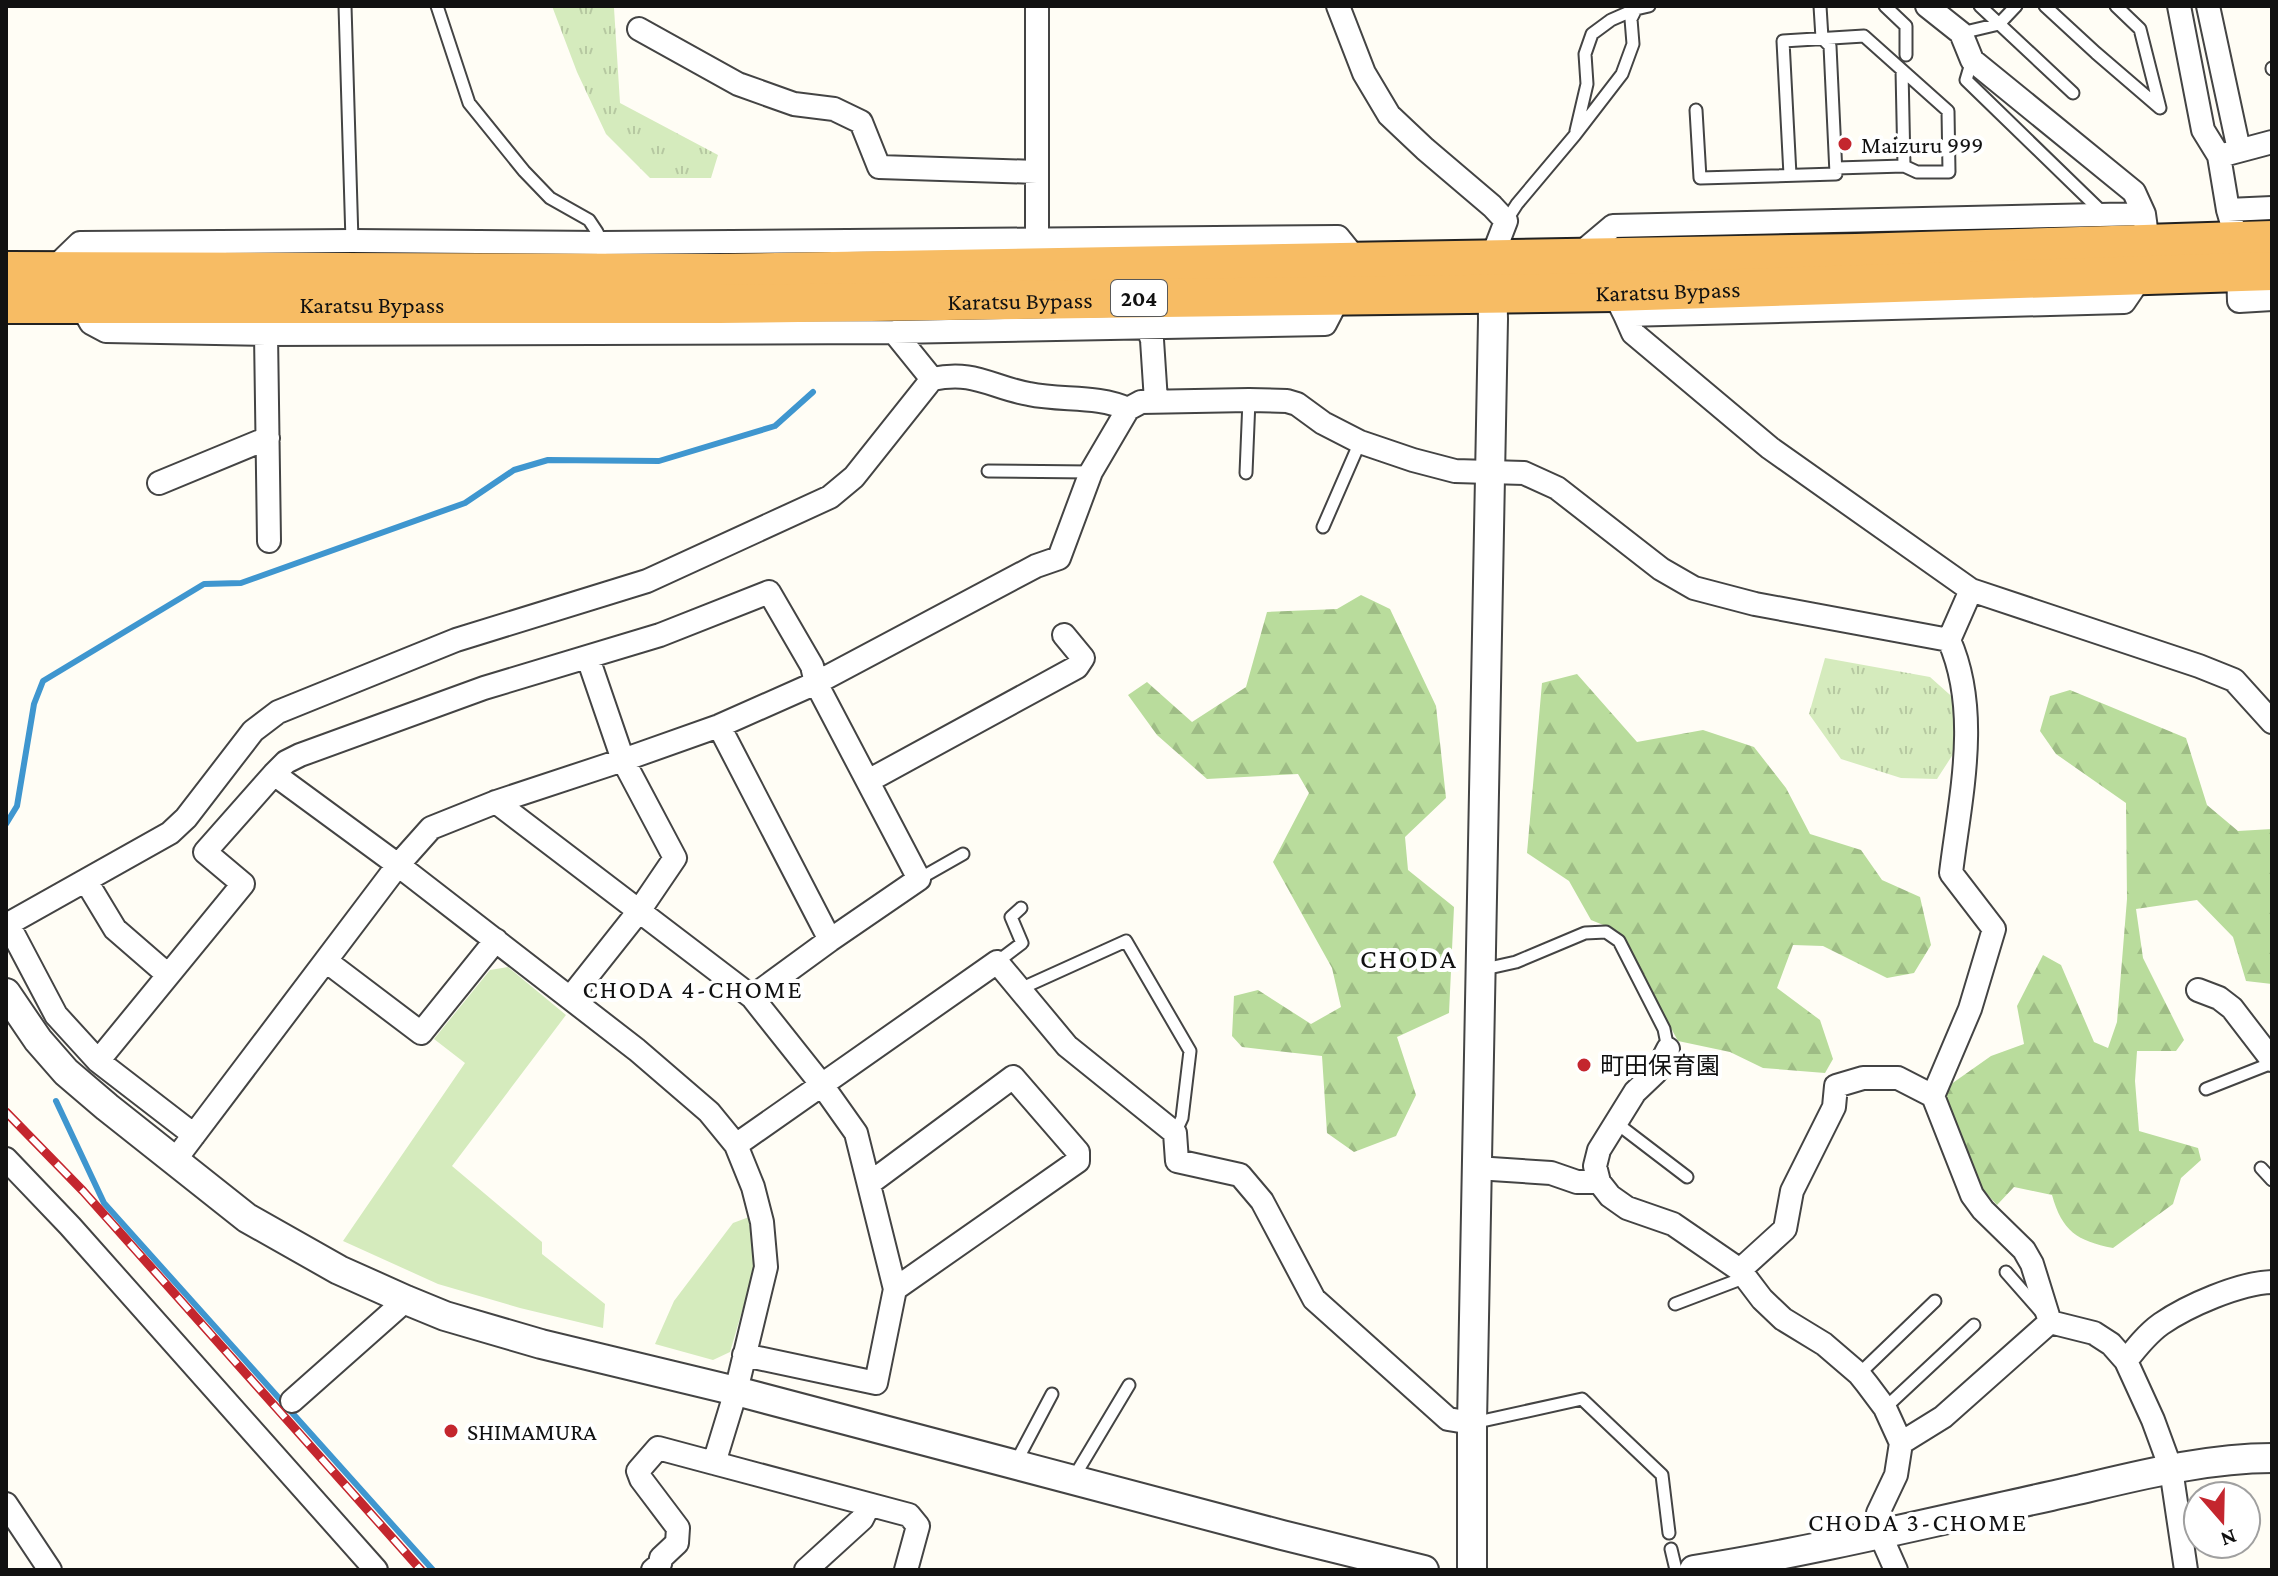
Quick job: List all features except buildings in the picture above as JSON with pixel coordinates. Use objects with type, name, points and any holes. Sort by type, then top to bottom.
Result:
[{"type":"highway","name":"Karatsu Bypass","points":[[719,288],[1081,254],[1359,263],[1492,276],[1619,304],[2144,245]]},
{"type":"highway","name":"Karatsu Bypass","points":[[6,271],[407,288],[719,288],[1141,318],[1492,276],[1574,259],[2144,245],[2250,247]]},
{"type":"highway","name":"Karatsu Bypass","points":[[6,304],[80,304],[407,288]]},
{"type":"street","points":[[1037,6],[1037,241]]},
{"type":"street","points":[[1338,6],[1364,73],[1389,115],[1506,221],[1492,276],[1472,1570]]},
{"type":"street","points":[[1927,6],[1961,33],[1972,60],[2134,192],[2144,245]]},
{"type":"street","points":[[2179,6],[2203,130],[2229,153]]},
{"type":"street","points":[[2208,6],[2229,153],[2250,247]]},
{"type":"street","points":[[639,29],[738,84],[794,104],[834,109],[861,122],[879,167],[1037,172]]},
{"type":"street","points":[[2229,153],[2272,142]]},
{"type":"street","points":[[2272,208],[2250,247],[2239,301],[2272,299]]},
{"type":"street","points":[[1574,259],[1613,226],[2104,214],[2144,245]]},
{"type":"street","points":[[51,272],[80,243],[352,241],[407,288],[719,288],[1037,241],[1081,254]]},
{"type":"street","points":[[80,304],[91,323],[106,331],[266,334],[407,288],[602,243],[719,288],[894,332],[1141,318],[1152,340],[1156,401]]},
{"type":"street","points":[[1619,304],[1633,333],[1770,448],[1971,590],[2234,680],[2272,722]]},
{"type":"street","points":[[894,332],[932,379]]},
{"type":"street","points":[[266,334],[269,541]]},
{"type":"street","points":[[194,1135],[98,1061],[56,1015],[8,924],[170,833],[186,818],[253,731],[278,712],[456,640],[647,581],[830,497],[854,477],[932,379],[967,376],[1029,394],[1112,402],[1128,409]]},
{"type":"street","points":[[175,1160],[398,865],[431,828],[496,802],[719,726],[816,683],[1036,566],[1059,558],[1091,472],[1128,409],[1141,402],[1287,401],[1360,442],[1455,471],[1524,473],[1557,488],[1661,569],[1694,588],[1755,604],[1949,640]]},
{"type":"street","points":[[159,483],[268,438]]},
{"type":"street","points":[[1933,1096],[1970,1009],[1994,929],[1951,873],[1968,728],[1958,660],[1949,640],[1971,590]]},
{"type":"street","points":[[98,1061],[243,884],[205,852],[286,762],[484,688],[660,635],[769,592],[812,666],[816,683],[919,879],[752,997]]},
{"type":"street","points":[[868,781],[1077,667],[1083,658],[1064,635]]},
{"type":"street","points":[[570,998],[639,911],[675,858],[623,760],[588,658]]},
{"type":"street","points":[[719,726],[830,940]]},
{"type":"street","points":[[274,774],[398,865],[637,1050],[709,1112],[736,1145],[759,1210],[766,1267],[736,1391],[714,1463]]},
{"type":"street","points":[[496,802],[752,997],[856,1133],[895,1289],[876,1383],[744,1355]]},
{"type":"street","points":[[86,881],[115,929],[168,975]]},
{"type":"street","points":[[326,961],[421,1033],[496,940]]},
{"type":"street","points":[[736,1145],[997,962],[1067,1046],[1175,1133],[1177,1161],[1240,1175],[1262,1201],[1314,1299],[1448,1419],[1472,1423]]},
{"type":"street","points":[[2198,990],[2219,998],[2232,1008],[2272,1062]]},
{"type":"street","points":[[6,993],[38,1040],[66,1072],[247,1218],[339,1270],[445,1316],[541,1344],[736,1391],[1424,1570]]},
{"type":"street","points":[[1668,1049],[1656,1072],[1635,1092],[1599,1150],[1595,1166],[1599,1182],[1610,1196],[1627,1208],[1673,1224],[1743,1273],[1762,1299],[1783,1319],[1824,1344],[1859,1374],[1885,1408],[1901,1443],[1896,1475],[1878,1513],[1880,1534],[1896,1570]]},
{"type":"street","points":[[870,1183],[1013,1077],[1078,1152],[1078,1161],[895,1289]]},
{"type":"street","points":[[1743,1273],[1785,1229],[1792,1191],[1834,1107],[1836,1086],[1863,1078],[1898,1078],[1933,1096],[1972,1195],[2024,1250],[2032,1264],[2050,1322]]},
{"type":"street","points":[[6,1159],[70,1226],[376,1570]]},
{"type":"street","points":[[1476,1168],[1551,1173],[1577,1182],[1599,1182]]},
{"type":"street","points":[[2126,1361],[2161,1324],[2210,1297],[2272,1282]]},
{"type":"street","points":[[292,1401],[406,1300]]},
{"type":"street","points":[[2050,1322],[2094,1333],[2111,1344],[2126,1361],[2171,1469],[2186,1570]]},
{"type":"street","points":[[1901,1443],[1943,1417],[2050,1322]]},
{"type":"street","points":[[659,1568],[661,1558],[677,1543],[678,1528],[638,1471],[658,1448],[909,1515],[918,1526],[906,1570]]},
{"type":"street","points":[[1694,1570],[1771,1558],[2171,1469],[2272,1458]]},
{"type":"street","points":[[6,1504],[50,1570]]},
{"type":"street","points":[[806,1570],[862,1519],[869,1505]]},
{"type":"lane","points":[[345,6],[352,241]]},
{"type":"lane","points":[[437,6],[469,103],[524,171],[550,198],[589,220],[602,243]]},
{"type":"lane","points":[[1696,110],[1700,178],[1836,174],[1830,46],[1822,38],[1820,6]]},
{"type":"lane","points":[[1885,6],[1906,26],[1906,55]]},
{"type":"lane","points":[[1980,6],[2073,93]]},
{"type":"lane","points":[[1961,33],[1999,24],[2016,6]]},
{"type":"lane","points":[[2045,6],[2160,108],[2140,29],[2116,6]]},
{"type":"lane","points":[[1506,221],[1622,74],[1633,44],[1631,19],[1642,8]]},
{"type":"lane","points":[[1575,135],[1587,84],[1585,54],[1592,34],[1611,20],[1642,8]]},
{"type":"lane","points":[[1790,175],[1783,41],[1864,36],[1948,111],[1949,172],[1917,172],[1904,166],[1836,168]]},
{"type":"lane","points":[[1972,60],[1966,80],[2104,214]]},
{"type":"lane","points":[[1902,70],[1904,166]]},
{"type":"lane","points":[[1246,473],[1249,400]]},
{"type":"lane","points":[[1323,527],[1360,442]]},
{"type":"lane","points":[[988,471],[1091,472]]},
{"type":"lane","points":[[919,879],[963,854]]},
{"type":"lane","points":[[997,962],[1022,943],[1011,917],[1021,908]]},
{"type":"lane","points":[[1480,971],[1516,962],[1585,933],[1606,932],[1619,941],[1664,1029],[1668,1049]]},
{"type":"lane","points":[[1020,989],[1126,941],[1190,1051],[1182,1118],[1175,1133]]},
{"type":"lane","points":[[2206,1089],[2272,1062]]},
{"type":"lane","points":[[1615,1122],[1687,1177]]},
{"type":"lane","points":[[2261,1168],[2272,1180]]},
{"type":"lane","points":[[2006,1272],[2050,1322]]},
{"type":"lane","points":[[1675,1304],[1743,1273]]},
{"type":"lane","points":[[1859,1374],[1935,1301]]},
{"type":"lane","points":[[1885,1408],[1974,1325]]},
{"type":"lane","points":[[1073,1479],[1129,1385]]},
{"type":"lane","points":[[1014,1464],[1052,1394]]},
{"type":"lane","points":[[1472,1423],[1582,1399],[1662,1475],[1669,1533]]},
{"type":"lane","points":[[1671,1549],[1676,1570]]},
{"type":"green space","points":[[552,6],[616,6],[620,103],[718,155],[711,178],[650,178],[606,134],[577,72]]},
{"type":"green space","points":[[1361,595],[1390,609],[1436,706],[1446,798],[1405,837],[1408,870],[1454,907],[1449,1013],[1397,1037],[1416,1095],[1396,1136],[1354,1152],[1327,1133],[1322,1056],[1242,1047],[1232,1036],[1234,996],[1258,990],[1311,1024],[1341,1007],[1332,968],[1273,862],[1309,793],[1298,774],[1207,779],[1157,735],[1128,695],[1147,682],[1192,722],[1246,687],[1267,612],[1337,609]]},
{"type":"green space","points":[[1825,658],[1930,677],[1958,702],[1959,745],[1937,779],[1901,778],[1841,759],[1809,714]]},
{"type":"green space","points":[[1577,674],[1637,742],[1703,730],[1754,747],[1786,788],[1810,834],[1861,850],[1882,880],[1920,897],[1931,945],[1914,973],[1887,978],[1823,946],[1793,945],[1777,988],[1820,1020],[1833,1059],[1825,1073],[1763,1068],[1730,1052],[1678,1041],[1618,931],[1591,920],[1569,881],[1527,853],[1542,683]]},
{"type":"green space","points":[[2070,690],[2186,738],[2207,805],[2238,831],[2272,829],[2272,984],[2246,981],[2233,937],[2197,900],[2136,909],[2143,958],[2184,1040],[2176,1051],[2137,1051],[2135,1081],[2139,1131],[2198,1148],[2201,1160],[2181,1178],[2173,1204],[2113,1248],[2081,1238],[2066,1226],[2052,1195],[2014,1187],[1997,1205],[1974,1180],[1947,1110],[1947,1087],[1991,1056],[2024,1044],[2017,1006],[2043,955],[2061,965],[2094,1042],[2108,1048],[2117,1022],[2127,899],[2126,803],[2056,754],[2040,731],[2050,696]]},
{"type":"green space","points":[[508,967],[566,1015],[452,1166],[542,1242],[542,1254],[605,1304],[603,1328],[438,1284],[343,1241],[465,1063],[434,1039],[490,970]]},
{"type":"green space","points":[[749,1217],[755,1267],[730,1352],[713,1360],[655,1344],[674,1301],[733,1223]]},
{"type":"waterway","points":[[6,824],[17,806],[34,704],[43,681],[204,584],[241,583],[465,503],[514,470],[548,460],[659,461],[775,426],[813,392]]},
{"type":"waterway","points":[[56,1101],[104,1203],[433,1570]]},
{"type":"railway","points":[[6,1112],[83,1191],[421,1570]]},
{"type":"place","name":"Maizuru 999","points":[[1845,144]]},
{"type":"place","name":"町田保育園","points":[[1584,1065]]},
{"type":"place","name":"SHIMAMURA","points":[[451,1431]]},
{"type":"district","name":"CHODA","points":[[1409,958]]},
{"type":"district","name":"CHODA 4-CHOME","points":[[693,989]]},
{"type":"district","name":"CHODA 3-CHOME","points":[[1918,1522]]}]
